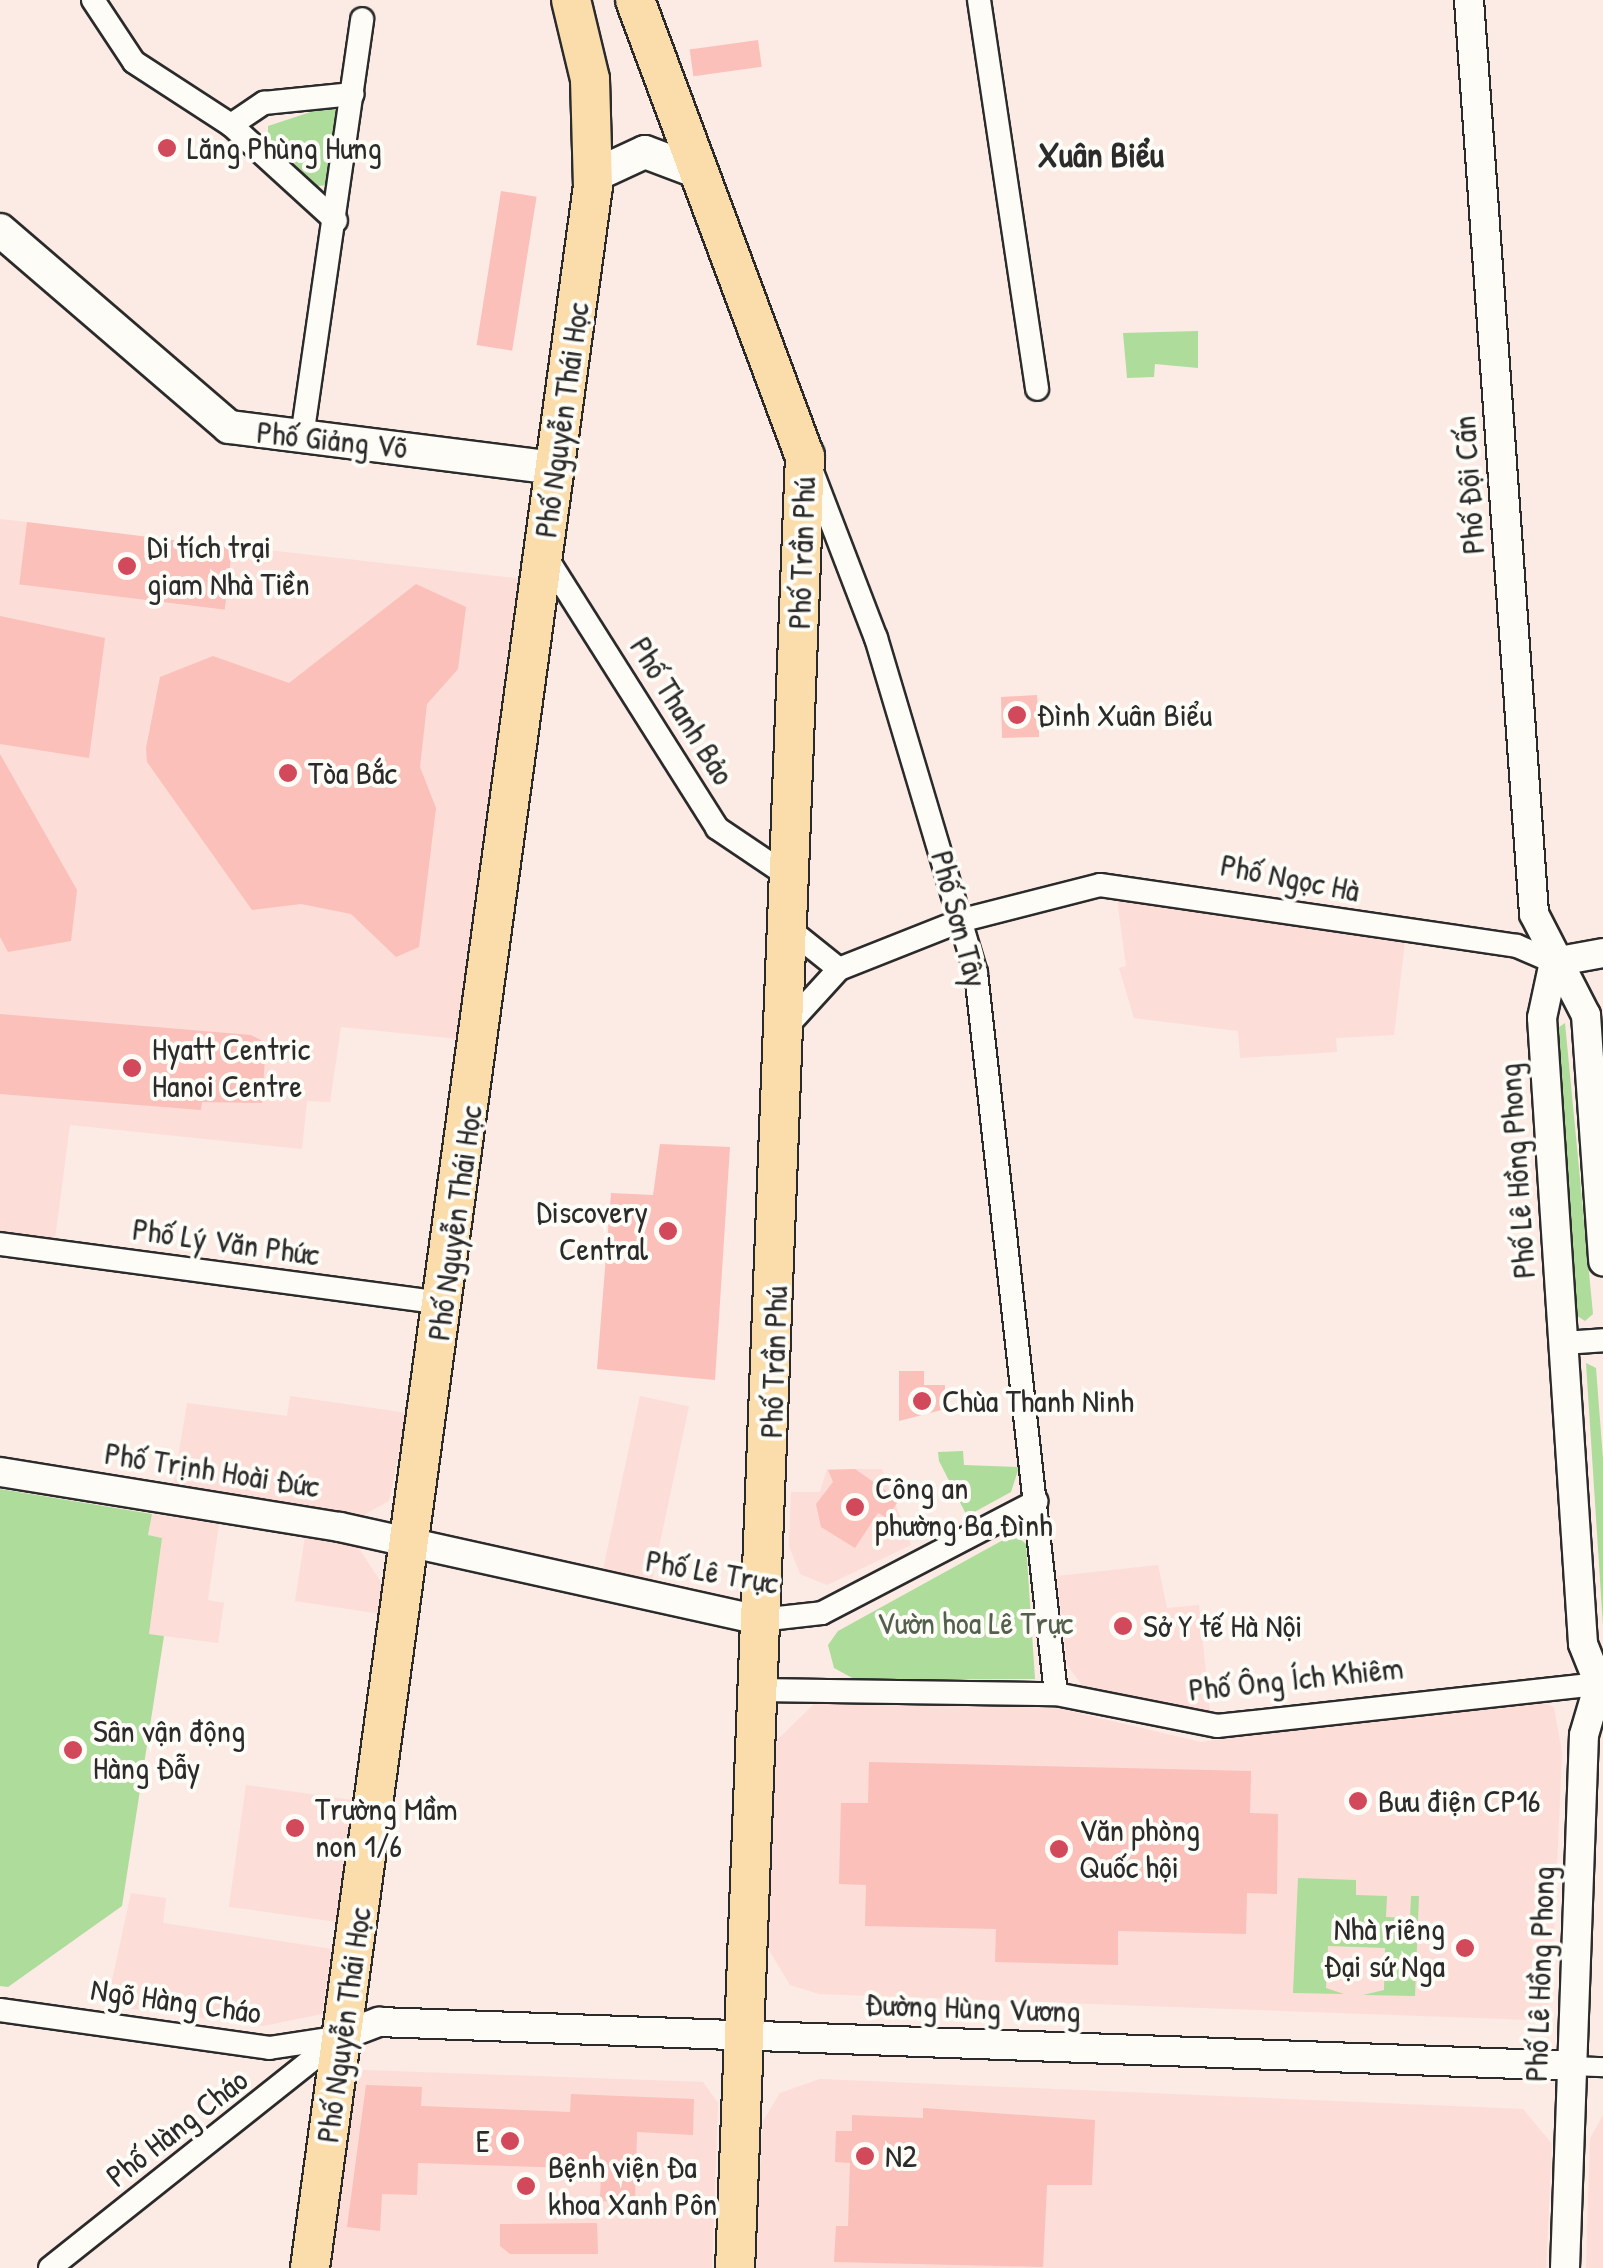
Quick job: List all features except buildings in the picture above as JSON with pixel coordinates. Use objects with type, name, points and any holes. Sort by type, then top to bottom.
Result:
[{"type":"main road","points":[[575,13],[636,4]]},
{"type":"main road","name":"Phố Sơn Tây","points":[[636,4],[696,176],[805,456]]},
{"type":"main road","name":"Phố Nguyễn Thái Học","points":[[310,2268],[412,1542],[593,176],[575,13]]},
{"type":"main road","points":[[593,176],[646,152],[696,176]]},
{"type":"main road","name":"Phố Giảng Võ","points":[[0,230],[219,420],[302,438],[556,468]]},
{"type":"main road","name":"Phố Trần Phú","points":[[735,2268],[787,1026],[805,456]]},
{"type":"street","points":[[92,0],[134,62],[231,125],[336,222]]},
{"type":"street","points":[[979,0],[1037,389]]},
{"type":"street","name":"Phố Đội Cấn","points":[[1470,0],[1534,914],[1554,962]]},
{"type":"street","points":[[302,438],[336,222],[362,19]]},
{"type":"street","points":[[231,125],[264,103],[354,94]]},
{"type":"street","name":"Phố Sơn Tây","points":[[805,456],[858,587],[963,920],[989,1051],[1056,1694]]},
{"type":"street","name":"Phố Thanh Bảo","points":[[544,554],[717,828],[790,878]]},
{"type":"street","name":"Phố Ngọc Hà","points":[[963,920],[1123,883],[1517,946],[1554,962]]},
{"type":"street","points":[[787,1026],[838,969],[963,920]]},
{"type":"street","points":[[789,929],[838,969]]},
{"type":"street","points":[[1554,962],[1603,953]]},
{"type":"street","points":[[1554,962],[1575,980],[1586,1015],[1603,1261]]},
{"type":"street","name":"Phố Lê Hồng Phong","points":[[1554,962],[1541,1001],[1584,1644],[1602,1683],[1584,1735],[1564,2268]]},
{"type":"street","name":"Phố Lý Văn Phức","points":[[0,1244],[444,1303]]},
{"type":"street","points":[[1564,1344],[1603,1340]]},
{"type":"street","name":"Phố Trịnh Hoài Đức","points":[[0,1472],[412,1542]]},
{"type":"street","name":"Phố Lê Trực","points":[[412,1542],[760,1620],[822,1613],[1036,1501]]},
{"type":"street","name":"Phố Ông Ích Khiêm","points":[[758,1690],[1056,1694],[1217,1726],[1602,1683]]},
{"type":"street","name":"Ngõ Hàng Cháo","points":[[0,2010],[269,2048],[342,2036]]},
{"type":"street","name":"Đường Hùng Vương","points":[[342,2036],[380,2022],[1603,2067]]},
{"type":"street","name":"Phố Hàng Cháo","points":[[50,2268],[342,2036]]},
{"type":"shaded area","points":[[0,519],[27,522],[21,585],[225,610],[233,546],[523,579],[459,1039],[341,1027],[330,1102],[307,1101],[302,1149],[70,1125],[54,1246],[0,1239]]},
{"type":"shaded area","points":[[1116,891],[1405,941],[1394,1035],[1336,1038],[1337,1052],[1240,1058],[1238,1031],[1134,1018],[1119,968],[1126,966]]},
{"type":"shaded area","points":[[290,1396],[407,1413],[389,1501],[362,1516],[173,1488],[187,1403],[287,1416]]},
{"type":"shaded area","points":[[640,1396],[689,1406],[652,1581],[603,1571]]},
{"type":"shaded area","points":[[827,1469],[882,1469],[911,1545],[827,1585],[800,1574],[789,1546],[791,1492],[820,1492]]},
{"type":"shaded area","points":[[152,1514],[219,1524],[208,1600],[224,1603],[218,1643],[149,1634],[162,1538],[148,1535]]},
{"type":"shaded area","points":[[305,1537],[358,1547],[384,1587],[381,1614],[295,1601]]},
{"type":"shaded area","points":[[1158,1565],[1167,1608],[1199,1605],[1210,1712],[1109,1694],[1082,1685],[1067,1665],[1057,1576]]},
{"type":"shaded area","points":[[1530,1697],[1554,1707],[1562,1753],[1551,2001],[1534,2020],[819,1994],[790,1985],[766,1945],[773,1744],[815,1703],[1031,1702],[1201,1742]]},
{"type":"shaded area","points":[[246,1785],[354,1800],[337,1922],[229,1907]]},
{"type":"shaded area","points":[[131,1893],[166,1898],[163,1923],[332,1949],[322,2014],[263,2026],[119,2007],[111,1985]]},
{"type":"shaded area","name":"Bệnh viện Đa khoa Xanh Pôn","points":[[364,2070],[703,2082],[718,2103],[712,2268],[326,2268],[353,2078]]},
{"type":"shaded area","points":[[820,2079],[1523,2109],[1552,2144],[1546,2268],[754,2268],[763,2121],[780,2093]]},
{"type":"shaded area","points":[[1603,2115],[1603,2268],[1586,2268],[1590,2139]]},
{"type":"green space","points":[[332,105],[341,116],[330,185],[317,186],[268,138],[268,126]]},
{"type":"green space","points":[[1198,331],[1198,368],[1155,364],[1154,377],[1127,378],[1123,333]]},
{"type":"green space","points":[[1565,1023],[1593,1314],[1585,1321],[1576,1315],[1555,1030]]},
{"type":"green space","points":[[1586,1363],[1596,1368],[1603,1459],[1603,1626]]},
{"type":"green space","points":[[963,1451],[964,1465],[1019,1467],[1011,1492],[967,1516],[938,1452]]},
{"type":"green space","name":"Sân vận động Hàng Đẫy","points":[[0,1489],[152,1514],[148,1535],[162,1538],[149,1634],[164,1636],[122,1906],[8,1987],[0,1986]]},
{"type":"green space","name":"Vườn hoa Lê Trực","points":[[1014,1534],[1026,1544],[1035,1679],[856,1680],[834,1668],[828,1645],[838,1631]]},
{"type":"green space","points":[[1298,1878],[1356,1880],[1356,1895],[1387,1896],[1386,1917],[1410,1918],[1411,1896],[1419,1896],[1415,1996],[1363,1995],[1384,1990],[1385,1948],[1328,1946],[1326,1988],[1344,1994],[1293,1993]]},
{"type":"place","name":"Lăng Phùng Hưng","points":[[167,148]]},
{"type":"place","name":"Di tích trại giam Nhà Tiền","points":[[127,566]]},
{"type":"place","name":"Đình Xuân Biểu","points":[[1017,715]]},
{"type":"place","name":"Tòa Bắc","points":[[288,773]]},
{"type":"place","name":"Hyatt Centric Hanoi Centre","points":[[132,1068]]},
{"type":"place","name":"Discovery Central","points":[[668,1231]]},
{"type":"place","name":"Chùa Thanh Ninh","points":[[922,1401]]},
{"type":"place","name":"Công an phường Ba Đình","points":[[855,1507]]},
{"type":"place","name":"Sở Y tế Hà Nội","points":[[1123,1626]]},
{"type":"place","name":"Sân vận động Hàng Đẫy","points":[[73,1750]]},
{"type":"place","name":"Bưu điện CP16","points":[[1358,1801]]},
{"type":"place","name":"Trường Mầm non 1/6","points":[[295,1828]]},
{"type":"place","name":"Văn phòng Quốc hội","points":[[1059,1849]]},
{"type":"place","name":"Nhà riêng Đại sứ Nga","points":[[1465,1948]]},
{"type":"place","name":"E","points":[[510,2141]]},
{"type":"place","name":"N2","points":[[865,2156]]},
{"type":"place","name":"Bệnh viện Đa khoa Xanh Pôn","points":[[526,2186]]},
{"type":"district","name":"Xuân Biểu","points":[[1101,155]]}]
